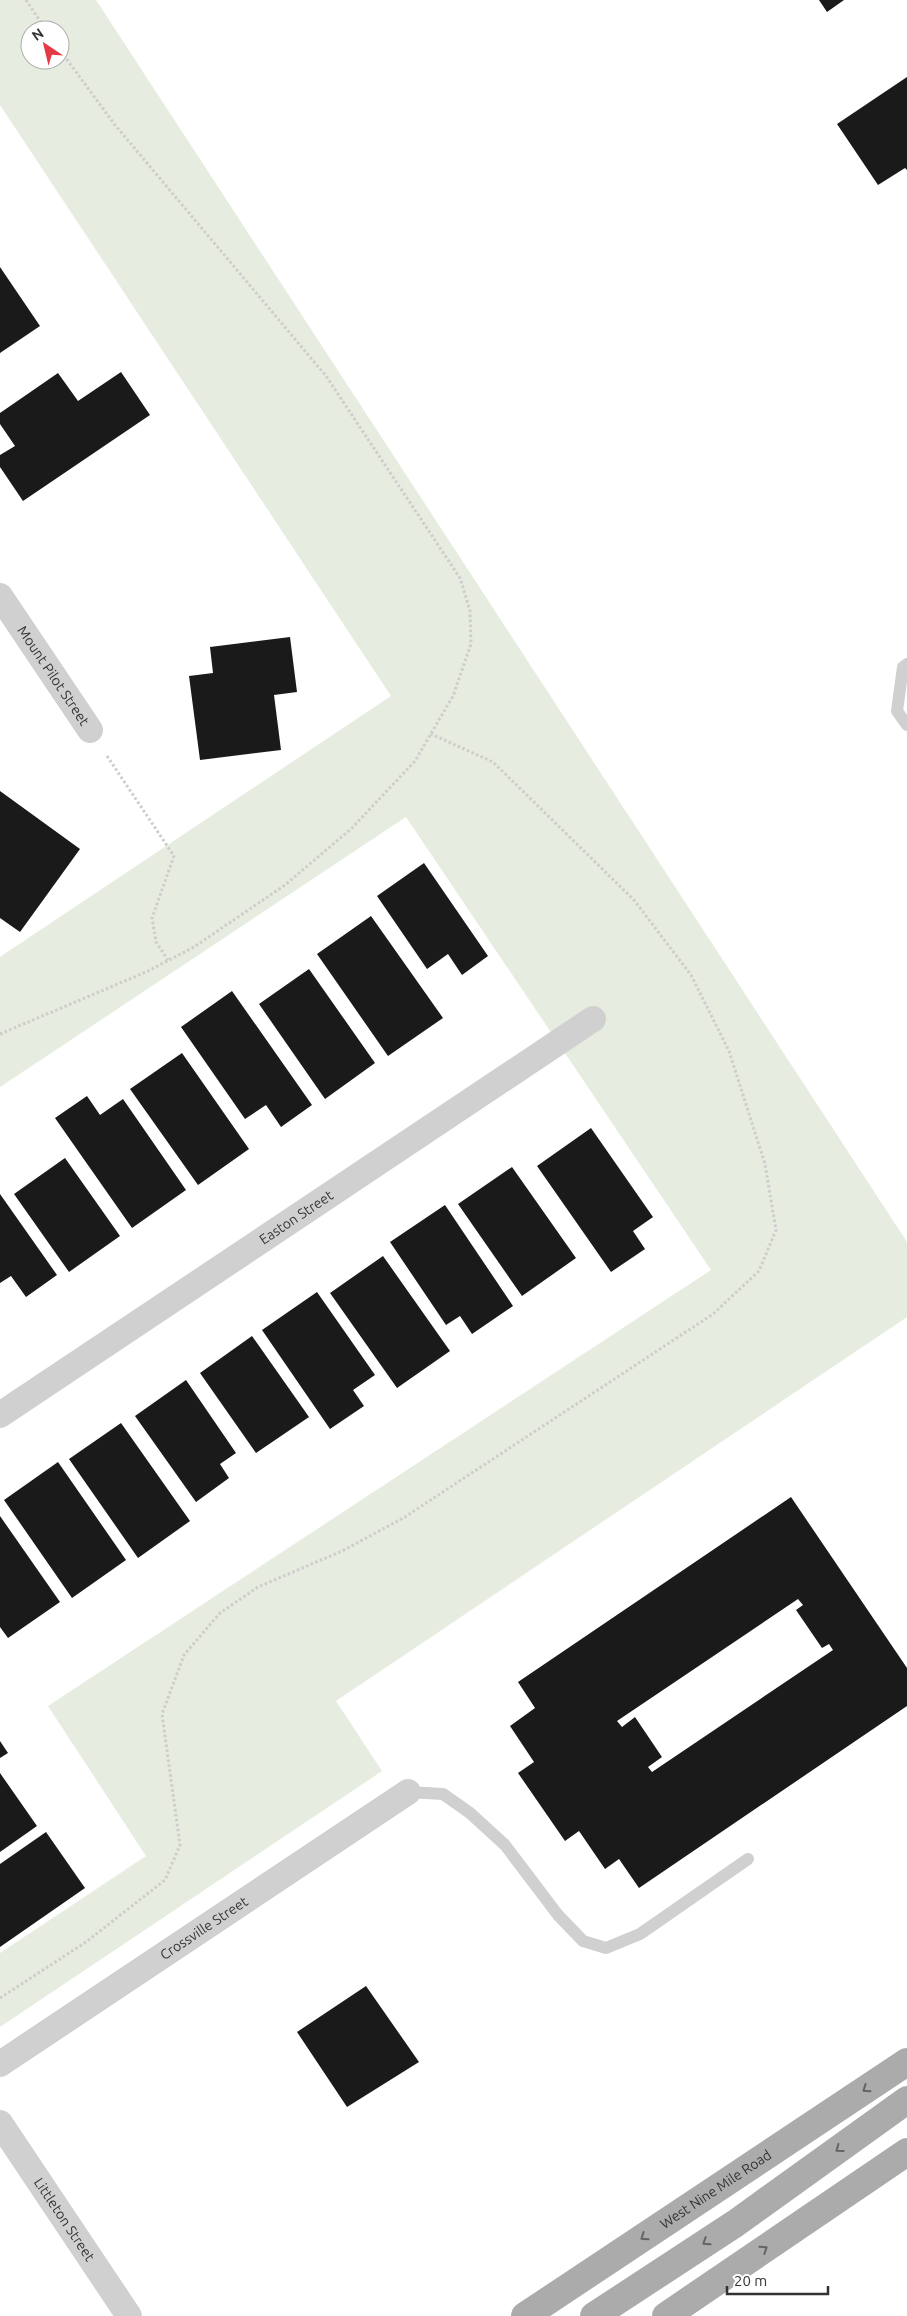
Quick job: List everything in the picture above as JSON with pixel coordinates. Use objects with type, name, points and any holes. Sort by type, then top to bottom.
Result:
[{"type":"main road","name":"West Nine Mile Road","points":[[525,2316],[907,2062]]},
{"type":"main road","points":[[594,2316],[736,2222],[907,2100]]},
{"type":"main road","points":[[666,2316],[907,2152]]},
{"type":"street","name":"Mount Pilot Street","points":[[0,596],[90,730]]},
{"type":"street","name":"Easton Street","points":[[0,1415],[593,1019]]},
{"type":"street","name":"Crossville Street","points":[[0,2064],[408,1792]]},
{"type":"street","name":"Littleton Street","points":[[0,2124],[129,2316]]},
{"type":"lane","points":[[907,664],[902,668],[897,711],[907,725]]},
{"type":"lane","points":[[408,1792],[443,1794],[470,1813],[505,1845],[558,1915],[583,1941],[606,1948],[640,1934],[748,1859]]},
{"type":"path","points":[[26,0],[39,20]]},
{"type":"path","points":[[0,1034],[146,972],[194,948],[285,886],[357,822],[414,761],[453,696],[471,644],[470,611],[460,578],[326,376],[115,125],[70,64]]},
{"type":"path","points":[[90,730],[174,856],[152,918],[156,942],[168,960]]},
{"type":"path","points":[[0,1998],[86,1942],[165,1880],[180,1844],[162,1714],[184,1655],[220,1613],[258,1586],[342,1551],[405,1517],[713,1314],[759,1271],[776,1230],[765,1164],[729,1051],[691,976],[634,900],[493,762],[431,734]]},
{"type":"shaded area","points":[[0,0],[96,0],[907,1242],[907,1317],[336,1701],[382,1771],[0,2027],[0,1953],[146,1856],[48,1706],[711,1270],[406,817],[0,1087],[0,957],[391,696],[0,105]]},
{"type":"building","points":[[819,0],[844,0],[827,12]]},
{"type":"building","points":[[907,77],[907,170],[905,168],[878,185],[837,124]]},
{"type":"building","points":[[0,267],[40,326],[0,353]]},
{"type":"building","points":[[121,372],[150,415],[23,501],[0,467],[0,455],[15,446],[0,424],[0,413],[58,373],[78,401]]},
{"type":"building","points":[[290,637],[297,692],[274,695],[281,750],[200,760],[189,676],[213,673],[210,647]]},
{"type":"building","points":[[0,791],[80,849],[20,932],[0,918]]},
{"type":"building","points":[[424,863],[488,956],[462,975],[448,954],[427,969],[377,896]]},
{"type":"building","points":[[371,916],[443,1018],[388,1056],[317,954]]},
{"type":"building","points":[[309,969],[375,1063],[325,1099],[259,1004]]},
{"type":"building","points":[[232,991],[312,1105],[281,1127],[266,1105],[245,1119],[181,1027]]},
{"type":"building","points":[[182,1053],[249,1149],[198,1185],[130,1089]]},
{"type":"building","points":[[87,1096],[100,1115],[123,1099],[186,1190],[132,1228],[55,1118]]},
{"type":"building","points":[[591,1128],[653,1217],[633,1231],[645,1249],[611,1272],[537,1166]]},
{"type":"building","points":[[65,1158],[120,1236],[69,1272],[14,1194]]},
{"type":"building","points":[[512,1167],[576,1258],[522,1296],[458,1204]]},
{"type":"building","points":[[0,1194],[57,1275],[26,1297],[11,1276],[0,1283]]},
{"type":"building","points":[[445,1205],[513,1306],[472,1334],[460,1316],[446,1325],[390,1242]]},
{"type":"building","points":[[383,1256],[450,1351],[397,1388],[330,1293]]},
{"type":"building","points":[[317,1292],[375,1375],[353,1390],[364,1406],[330,1429],[262,1330]]},
{"type":"building","points":[[252,1336],[309,1417],[256,1453],[200,1373]]},
{"type":"building","points":[[186,1380],[236,1453],[220,1464],[229,1478],[196,1502],[135,1416]]},
{"type":"building","points":[[121,1423],[190,1521],[138,1558],[69,1459]]},
{"type":"building","points":[[58,1462],[126,1560],[72,1598],[4,1500]]},
{"type":"building","points":[[791,1497],[907,1668],[907,1706],[639,1888],[619,1859],[605,1869],[579,1831],[565,1841],[518,1773],[534,1762],[510,1726],[535,1708],[518,1682]],"holes":[[[798,1599],[803,1605],[796,1610],[822,1648],[829,1644],[833,1650],[652,1772],[648,1767],[662,1757],[635,1717],[622,1727],[617,1721]]]},
{"type":"building","points":[[0,1516],[60,1602],[8,1638],[0,1627]]},
{"type":"building","points":[[0,1741],[8,1753],[0,1758]]},
{"type":"building","points":[[0,1773],[37,1826],[0,1852]]},
{"type":"building","points":[[46,1832],[85,1888],[0,1947],[0,1864]]},
{"type":"building","points":[[366,1986],[419,2062],[347,2107],[297,2032]]}]
